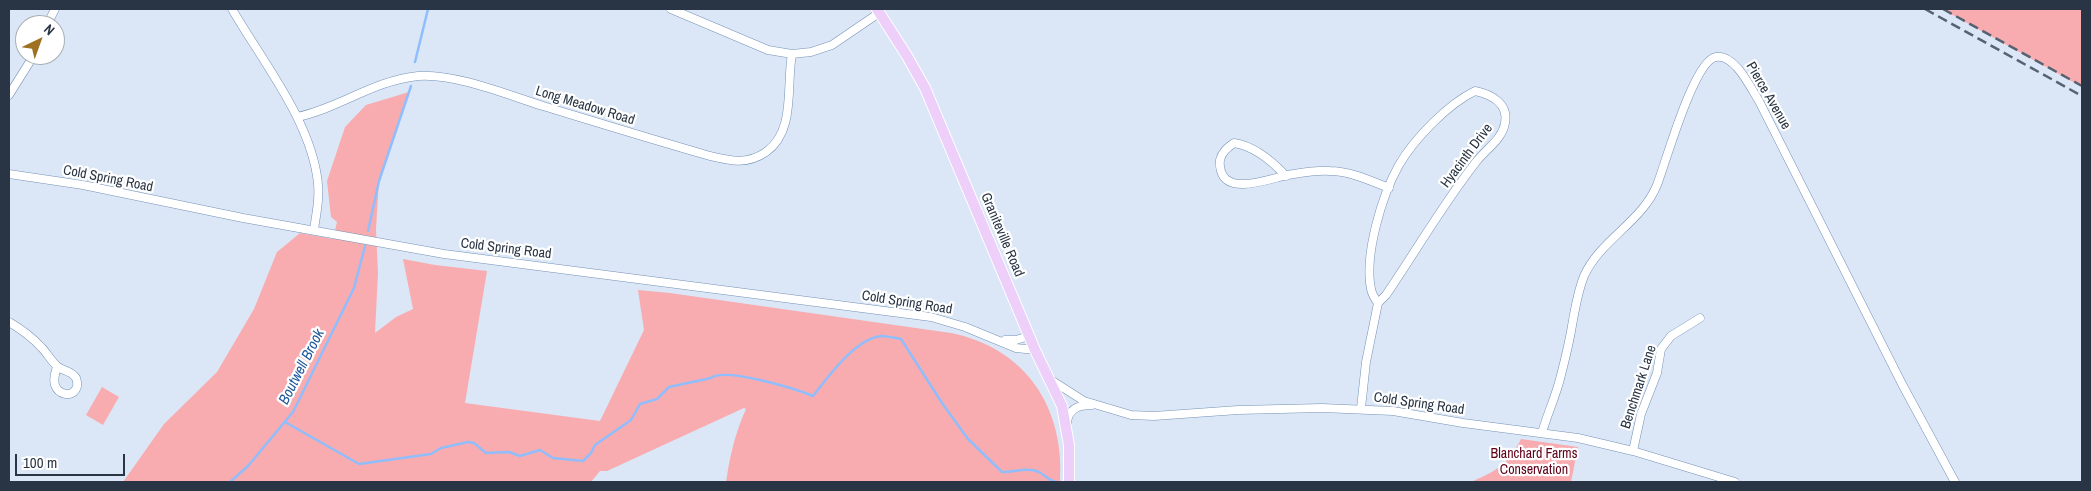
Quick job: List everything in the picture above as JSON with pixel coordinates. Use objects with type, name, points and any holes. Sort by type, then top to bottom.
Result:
[{"type":"main road","name":"Graniteville Road","points":[[878,11],[908,56],[925,88],[1035,350],[1062,406],[1067,425],[1070,457],[1069,482]]},
{"type":"street","points":[[232,9],[278,82],[297,118],[317,173],[319,201],[314,230]]},
{"type":"street","points":[[671,9],[768,50],[792,54],[811,52],[832,45],[878,11]]},
{"type":"street","name":"Long Meadow Road","points":[[297,118],[318,112],[355,94],[389,81],[432,76],[494,91],[710,156],[738,162],[747,161],[758,158],[770,149],[782,132],[786,122],[792,54]]},
{"type":"street","name":"Pierce Avenue","points":[[1542,433],[1560,378],[1577,295],[1586,274],[1596,258],[1638,215],[1652,195],[1678,123],[1700,70],[1711,58],[1719,56],[1736,64],[1759,100],[1902,384],[1955,482]]},
{"type":"street","points":[[9,94],[28,65]]},
{"type":"street","name":"Hyacinth Drive","points":[[1361,408],[1366,362],[1378,303],[1386,295],[1440,212],[1477,161],[1502,132],[1506,115],[1496,98],[1486,93],[1475,91],[1461,98],[1411,147],[1399,165],[1377,224],[1371,252],[1371,291],[1378,303]]},
{"type":"street","points":[[1286,176],[1269,160],[1243,144],[1234,143],[1221,155],[1219,165],[1222,176],[1233,183],[1246,185],[1286,176],[1331,170],[1360,177],[1389,188]]},
{"type":"street","name":"Cold Spring Road","points":[[9,174],[83,185],[243,218],[444,254],[698,285],[931,317],[965,326],[1016,348],[1035,350]]},
{"type":"street","name":"Benchmark Lane","points":[[1634,451],[1641,414],[1657,373],[1662,349],[1671,336],[1700,318]]},
{"type":"street","points":[[9,322],[33,339],[57,367]]},
{"type":"street","name":"Cold Spring Road","points":[[1000,340],[1016,340],[1030,336]]},
{"type":"street","name":"Cold Spring Road","points":[[1051,380],[1094,405],[1131,415],[1154,416],[1238,410],[1361,408],[1393,411],[1578,438],[1634,451],[1715,480],[1735,482]]},
{"type":"street","points":[[1067,425],[1069,413],[1075,408],[1094,405]]},
{"type":"green space","points":[[1942,9],[2082,9],[2082,87]]},
{"type":"green space","points":[[409,92],[379,181],[376,229],[378,273],[375,333],[396,317],[413,309],[403,259],[487,271],[465,403],[600,421],[644,330],[638,290],[670,293],[951,333],[977,341],[1000,352],[1020,367],[1036,385],[1047,406],[1056,430],[1060,455],[1060,482],[726,482],[733,445],[746,409],[744,408],[607,471],[600,471],[591,482],[123,482],[164,424],[217,372],[254,309],[277,252],[300,233],[333,239],[337,222],[331,217],[327,181],[345,127],[366,105]]},
{"type":"green space","points":[[102,387],[119,397],[103,425],[86,415]]},
{"type":"green space","name":"Blanchard Farms Conservation","points":[[1521,439],[1578,447],[1571,482],[1471,482],[1488,474],[1506,461]]},
{"type":"waterway","name":"Boutwell Brook","points":[[415,62],[428,9]]},
{"type":"waterway","name":"Boutwell Brook","points":[[368,231],[379,181],[411,86]]},
{"type":"waterway","name":"Boutwell Brook","points":[[230,482],[248,466],[293,412],[354,288],[365,246]]},
{"type":"waterway","points":[[285,422],[359,464],[431,454],[441,448],[468,442],[474,443],[486,453],[509,452],[520,456],[540,450],[553,458],[583,461],[591,453],[595,445],[631,420],[640,404],[657,399],[669,387],[719,375],[730,375],[761,380],[813,396],[852,351],[871,339],[883,336],[901,339],[942,403],[968,439],[1002,472],[1035,471],[1056,482]]},
{"type":"railway","points":[[1925,9],[2082,96]]},
{"type":"railway","points":[[1943,9],[2082,86]]}]
